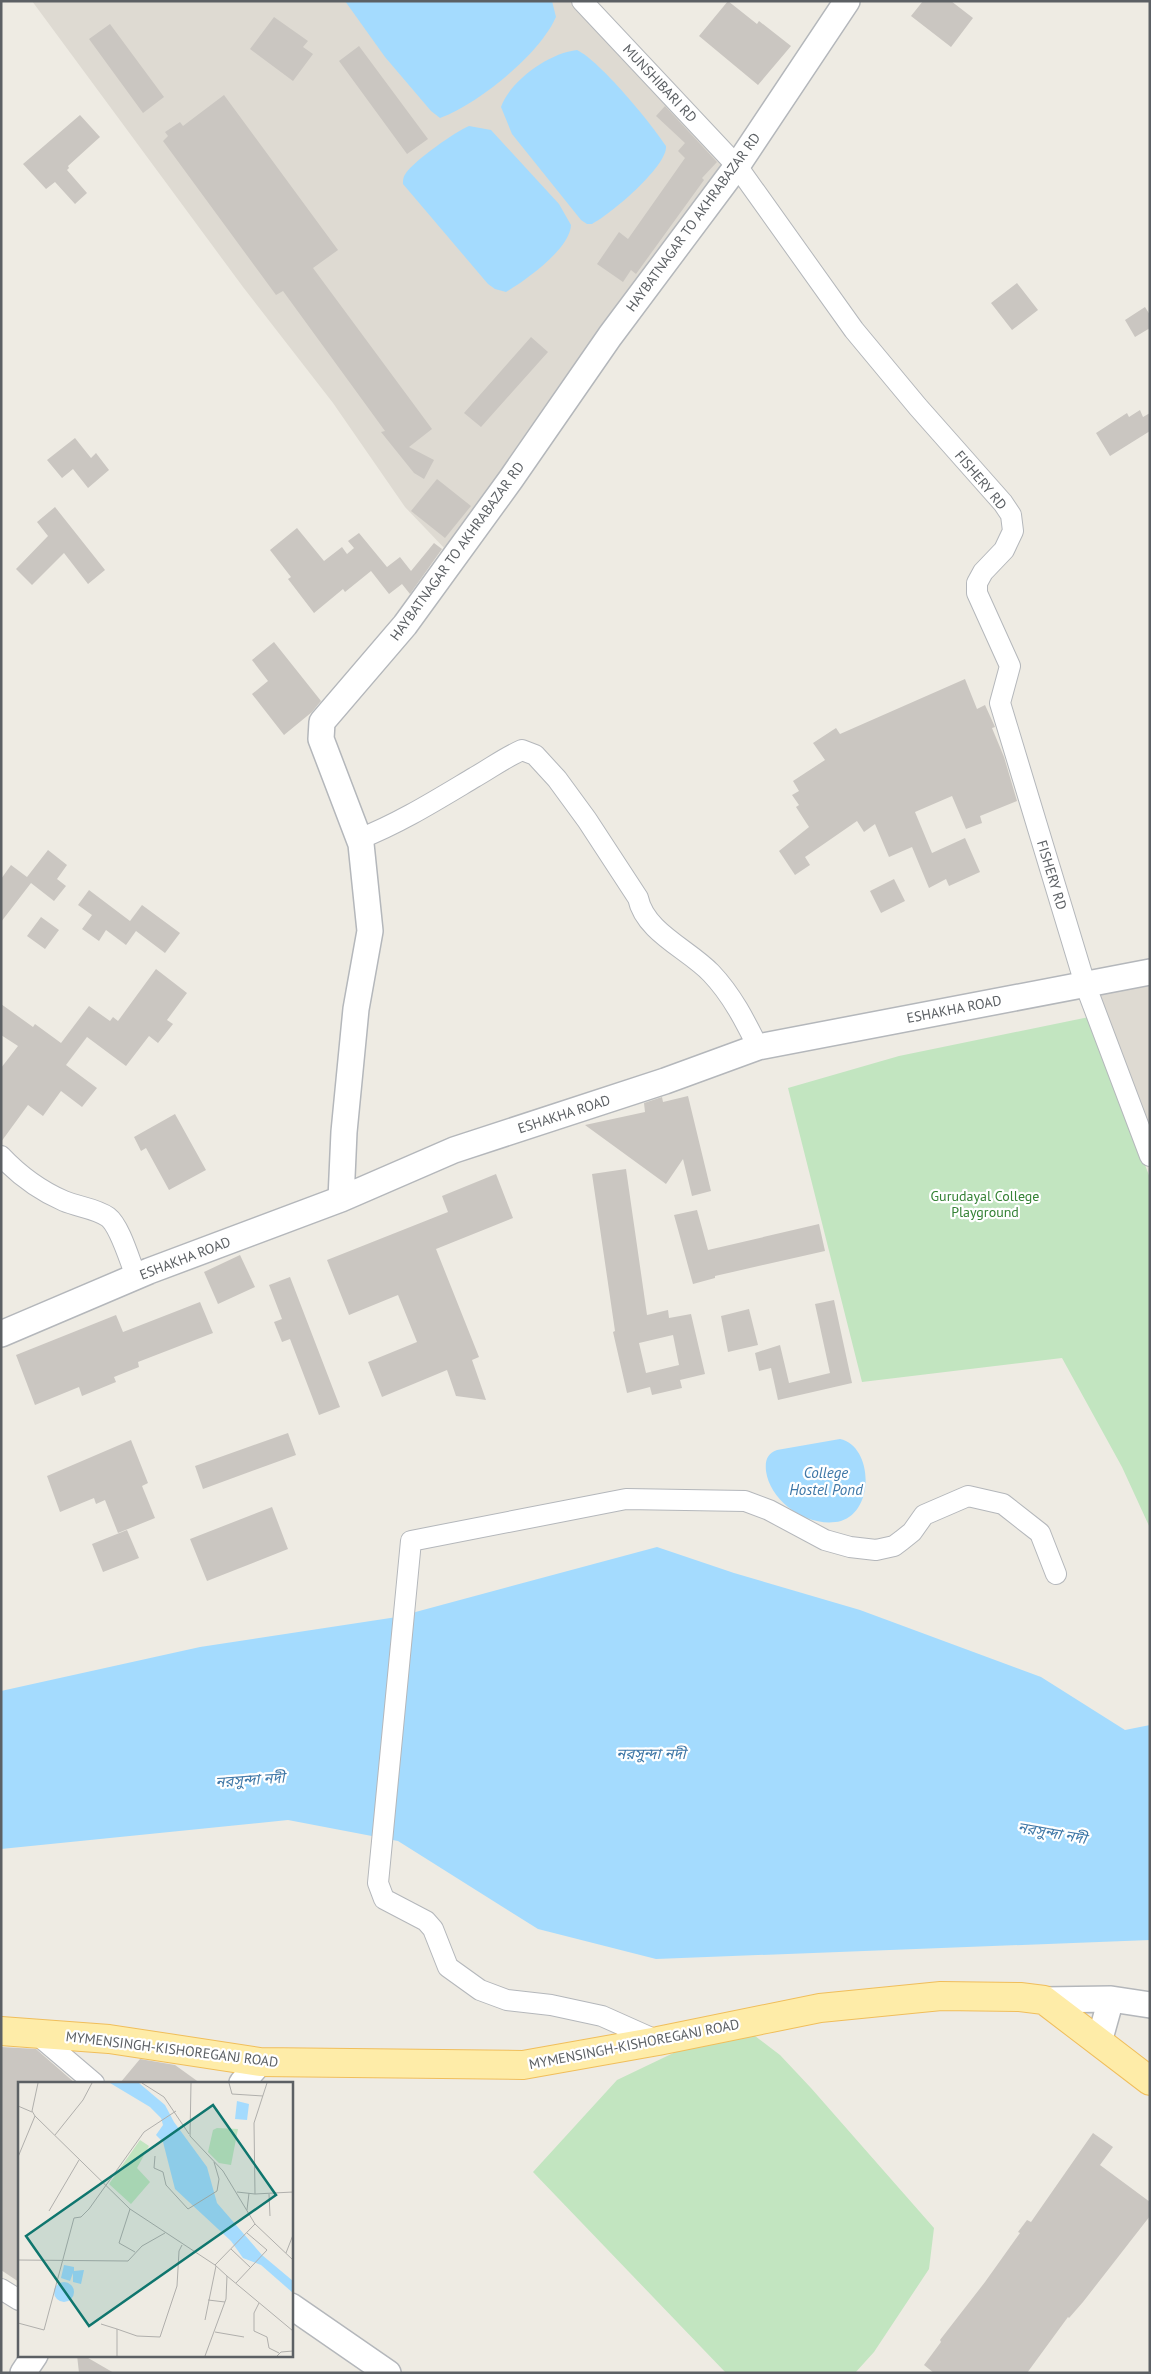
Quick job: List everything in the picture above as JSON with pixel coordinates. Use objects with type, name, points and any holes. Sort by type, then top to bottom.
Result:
[{"type":"main road","name":"MYMENSINGH-KISHOREGANJ ROAD","points":[[1,2031],[109,2039],[260,2062],[523,2065],[658,2041],[820,2008],[940,1996],[1020,1997],[1044,2000]]},
{"type":"main road","points":[[1044,2000],[1150,2081]]},
{"type":"street","name":"MUNSHIBARI RD","points":[[582,1],[737,166]]},
{"type":"street","name":"HAYBATNAGAR TO AKHRABAZAR RD","points":[[341,1199],[344,1132],[356,1009],[370,931],[359,839],[321,739],[322,722],[405,625],[511,479],[610,336],[737,166],[847,1]]},
{"type":"street","name":"FISHERY RD","points":[[737,166],[854,330],[918,407],[988,484],[1011,515],[1014,531],[1004,550],[983,572],[978,583],[977,593],[1010,666],[1000,703],[1086,984],[1150,1156]]},
{"type":"street","points":[[359,839],[416,811],[504,758],[522,750],[535,755],[557,779],[587,820],[638,898],[640,908],[653,925],[712,974],[735,1003],[758,1048]]},
{"type":"street","name":"ESHAKHA ROAD","points":[[1,1334],[136,1276],[341,1199],[454,1150],[665,1082],[758,1048],[1150,972]]},
{"type":"street","points":[[1,1156],[24,1177],[64,1201],[108,1217],[115,1225],[136,1276]]},
{"type":"street","points":[[658,2041],[602,2016],[551,2005],[507,2000],[480,1990],[448,1967],[433,1929],[426,1921],[384,1899],[378,1883],[411,1541],[626,1499],[745,1501],[770,1510],[825,1540],[850,1547],[876,1550],[894,1546],[912,1532],[924,1515],[968,1496],[1002,1504],[1040,1533],[1056,1574]]},
{"type":"street","points":[[1044,2000],[1110,2000],[1150,2005]]},
{"type":"street","points":[[1099,2042],[1110,2000]]},
{"type":"street","points":[[34,2032],[93,2082]]},
{"type":"street","points":[[243,2082],[260,2062]]},
{"type":"street","points":[[1,2289],[18,2299]]},
{"type":"street","points":[[292,2307],[388,2373]]},
{"type":"street","points":[[23,2373],[34,2356]]},
{"type":"shaded area","points":[[32,1],[576,1],[733,164],[447,551],[405,507],[333,403],[243,287]]},
{"type":"shaded area","points":[[1150,985],[1150,1150],[1090,997]]},
{"type":"green space","name":"Gurudayal College Playground","points":[[1089,1017],[1150,1178],[1150,1528],[1122,1467],[1062,1358],[862,1382],[788,1088],[899,1056]]},
{"type":"green space","points":[[751,2033],[780,2055],[811,2088],[934,2228],[929,2269],[874,2352],[855,2373],[726,2373],[533,2172],[617,2080],[688,2046]]},
{"type":"water","points":[[345,1],[552,1],[556,17],[537,46],[512,71],[468,104],[440,118],[431,111],[385,57]]},
{"type":"water","points":[[577,50],[587,56],[611,79],[637,108],[666,146],[664,155],[648,177],[624,201],[592,224],[587,224],[581,220],[512,134],[501,107],[513,88],[532,70],[543,62],[566,52]]},
{"type":"water","points":[[469,126],[491,130],[559,204],[571,225],[569,234],[555,254],[535,272],[506,292],[495,289],[488,284],[403,184],[405,174],[417,161],[445,140]]},
{"type":"water","name":"College Hostel Pond","points":[[840,1439],[851,1444],[859,1453],[864,1465],[866,1479],[860,1505],[852,1515],[841,1521],[816,1521],[793,1511],[783,1503],[769,1482],[766,1471],[767,1458],[777,1450]]},
{"type":"water","name":"নরসুন্দা নদী","points":[[657,1547],[734,1573],[860,1610],[1041,1677],[1125,1730],[1150,1725],[1150,1940],[656,1959],[538,1929],[398,1841],[288,1820],[1,1849],[1,1691],[200,1647],[397,1617]]},
{"type":"building","points":[[728,1],[757,24],[759,21],[791,46],[758,85],[699,36]]},
{"type":"building","points":[[923,1],[951,1],[973,18],[951,47],[911,16]]},
{"type":"building","points":[[274,17],[308,41],[303,47],[313,54],[293,81],[250,49]]},
{"type":"building","points":[[110,24],[164,97],[143,113],[89,39]]},
{"type":"building","points":[[359,46],[428,139],[407,154],[339,61]]},
{"type":"building","points":[[224,95],[338,250],[313,268],[432,429],[409,447],[434,460],[424,479],[414,473],[381,432],[385,431],[283,291],[276,295],[163,141],[168,136],[165,132],[180,122],[183,126]]},
{"type":"building","points":[[665,106],[717,162],[702,178],[704,180],[636,274],[631,270],[623,282],[597,264],[619,232],[628,239],[685,158],[678,151],[685,143],[656,116]]},
{"type":"building","points":[[80,115],[100,137],[68,166],[67,170],[87,193],[75,204],[55,182],[46,189],[23,164]]},
{"type":"building","points":[[1017,283],[1038,310],[1012,330],[991,303]]},
{"type":"building","points":[[1145,307],[1150,315],[1150,328],[1135,337],[1125,320]]},
{"type":"building","points":[[531,337],[548,352],[481,427],[464,413]]},
{"type":"building","points":[[1140,410],[1143,417],[1150,413],[1150,431],[1110,456],[1096,433],[1127,413],[1129,417]]},
{"type":"building","points":[[75,438],[91,458],[96,453],[109,470],[88,488],[73,469],[62,478],[47,460]]},
{"type":"building","points":[[437,479],[471,506],[445,538],[411,511]]},
{"type":"building","points":[[55,507],[105,570],[88,584],[64,553],[32,585],[16,569],[48,536],[37,522]]},
{"type":"building","points":[[297,528],[324,561],[342,547],[347,554],[354,548],[348,541],[359,533],[387,567],[400,557],[411,571],[434,543],[442,549],[410,594],[402,584],[389,594],[371,571],[345,592],[343,589],[314,613],[288,579],[291,577],[270,550]]},
{"type":"building","points":[[274,642],[321,701],[312,712],[284,735],[252,694],[268,681],[252,660]]},
{"type":"building","points":[[965,679],[977,709],[985,705],[995,727],[992,728],[1004,757],[1017,801],[980,816],[982,823],[966,829],[952,796],[915,812],[932,853],[965,838],[980,872],[949,886],[946,879],[929,888],[912,847],[889,857],[875,824],[864,832],[857,821],[805,857],[810,865],[795,875],[779,851],[809,827],[796,807],[799,805],[792,795],[799,791],[793,781],[825,760],[813,743],[836,728],[840,734]]},
{"type":"building","points":[[48,850],[67,865],[57,879],[66,886],[54,901],[31,883],[1,922],[1,879],[11,865],[27,877]]},
{"type":"building","points":[[894,879],[905,901],[881,913],[870,891]]},
{"type":"building","points":[[89,890],[130,921],[142,905],[180,933],[165,953],[136,931],[126,945],[106,930],[99,941],[82,929],[92,915],[78,905]]},
{"type":"building","points":[[41,917],[59,930],[45,949],[27,936]]},
{"type":"building","points":[[156,969],[187,993],[167,1020],[173,1024],[158,1043],[149,1036],[126,1066],[87,1037],[66,1065],[97,1088],[82,1107],[61,1091],[43,1116],[28,1105],[1,1142],[1,1068],[18,1046],[1,1035],[1,1004],[33,1027],[35,1024],[61,1043],[89,1006],[110,1021],[113,1017],[118,1021]]},
{"type":"building","points":[[688,1096],[711,1191],[692,1196],[683,1159],[666,1184],[585,1125],[645,1112],[644,1103],[662,1097],[663,1102]]},
{"type":"building","points":[[175,1114],[206,1170],[169,1190],[146,1148],[141,1151],[134,1137]]},
{"type":"building","points":[[626,1169],[647,1315],[668,1310],[669,1318],[691,1314],[705,1374],[680,1380],[682,1388],[652,1395],[650,1387],[627,1393],[613,1332],[615,1331],[592,1174]],"holes":[[[673,1335],[679,1365],[646,1373],[639,1343]]]},
{"type":"building","points":[[496,1174],[513,1218],[436,1249],[479,1357],[472,1360],[486,1400],[456,1396],[447,1370],[382,1397],[368,1362],[417,1342],[398,1295],[349,1315],[327,1260],[448,1212],[442,1196]]},
{"type":"building","points":[[697,1210],[708,1250],[819,1224],[825,1251],[715,1276],[715,1278],[693,1284],[674,1215]]},
{"type":"building","points":[[240,1255],[255,1287],[218,1304],[204,1272]]},
{"type":"building","points":[[290,1277],[340,1407],[319,1415],[290,1339],[282,1342],[274,1322],[282,1319],[269,1285]]},
{"type":"building","points":[[834,1300],[852,1383],[778,1400],[771,1368],[759,1371],[755,1353],[780,1345],[789,1383],[830,1373],[815,1304]]},
{"type":"building","points":[[200,1302],[213,1333],[138,1362],[139,1367],[114,1377],[116,1382],[82,1396],[79,1387],[35,1405],[16,1355],[116,1315],[123,1332]]},
{"type":"building","points":[[749,1309],[758,1345],[728,1352],[721,1316]]},
{"type":"building","points":[[288,1433],[296,1455],[203,1489],[195,1466]]},
{"type":"building","points":[[131,1440],[148,1483],[142,1486],[155,1518],[118,1533],[105,1500],[96,1504],[94,1498],[60,1512],[47,1476]]},
{"type":"building","points":[[272,1507],[288,1549],[207,1581],[190,1539]]},
{"type":"building","points":[[127,1530],[139,1558],[103,1572],[92,1544]]},
{"type":"building","points":[[1,2047],[36,2049],[74,2082],[18,2082],[18,2281],[1,2270]]},
{"type":"building","points":[[140,2059],[175,2065],[199,2082],[121,2082]]},
{"type":"building","points":[[1093,2133],[1113,2147],[1100,2165],[1150,2202],[1150,2216],[1083,2302],[1068,2317],[1027,2373],[934,2373],[924,2365],[941,2342],[940,2340],[985,2282],[1027,2220],[1031,2222]]},
{"type":"building","points":[[77,2356],[85,2356],[114,2373],[79,2373]]}]
